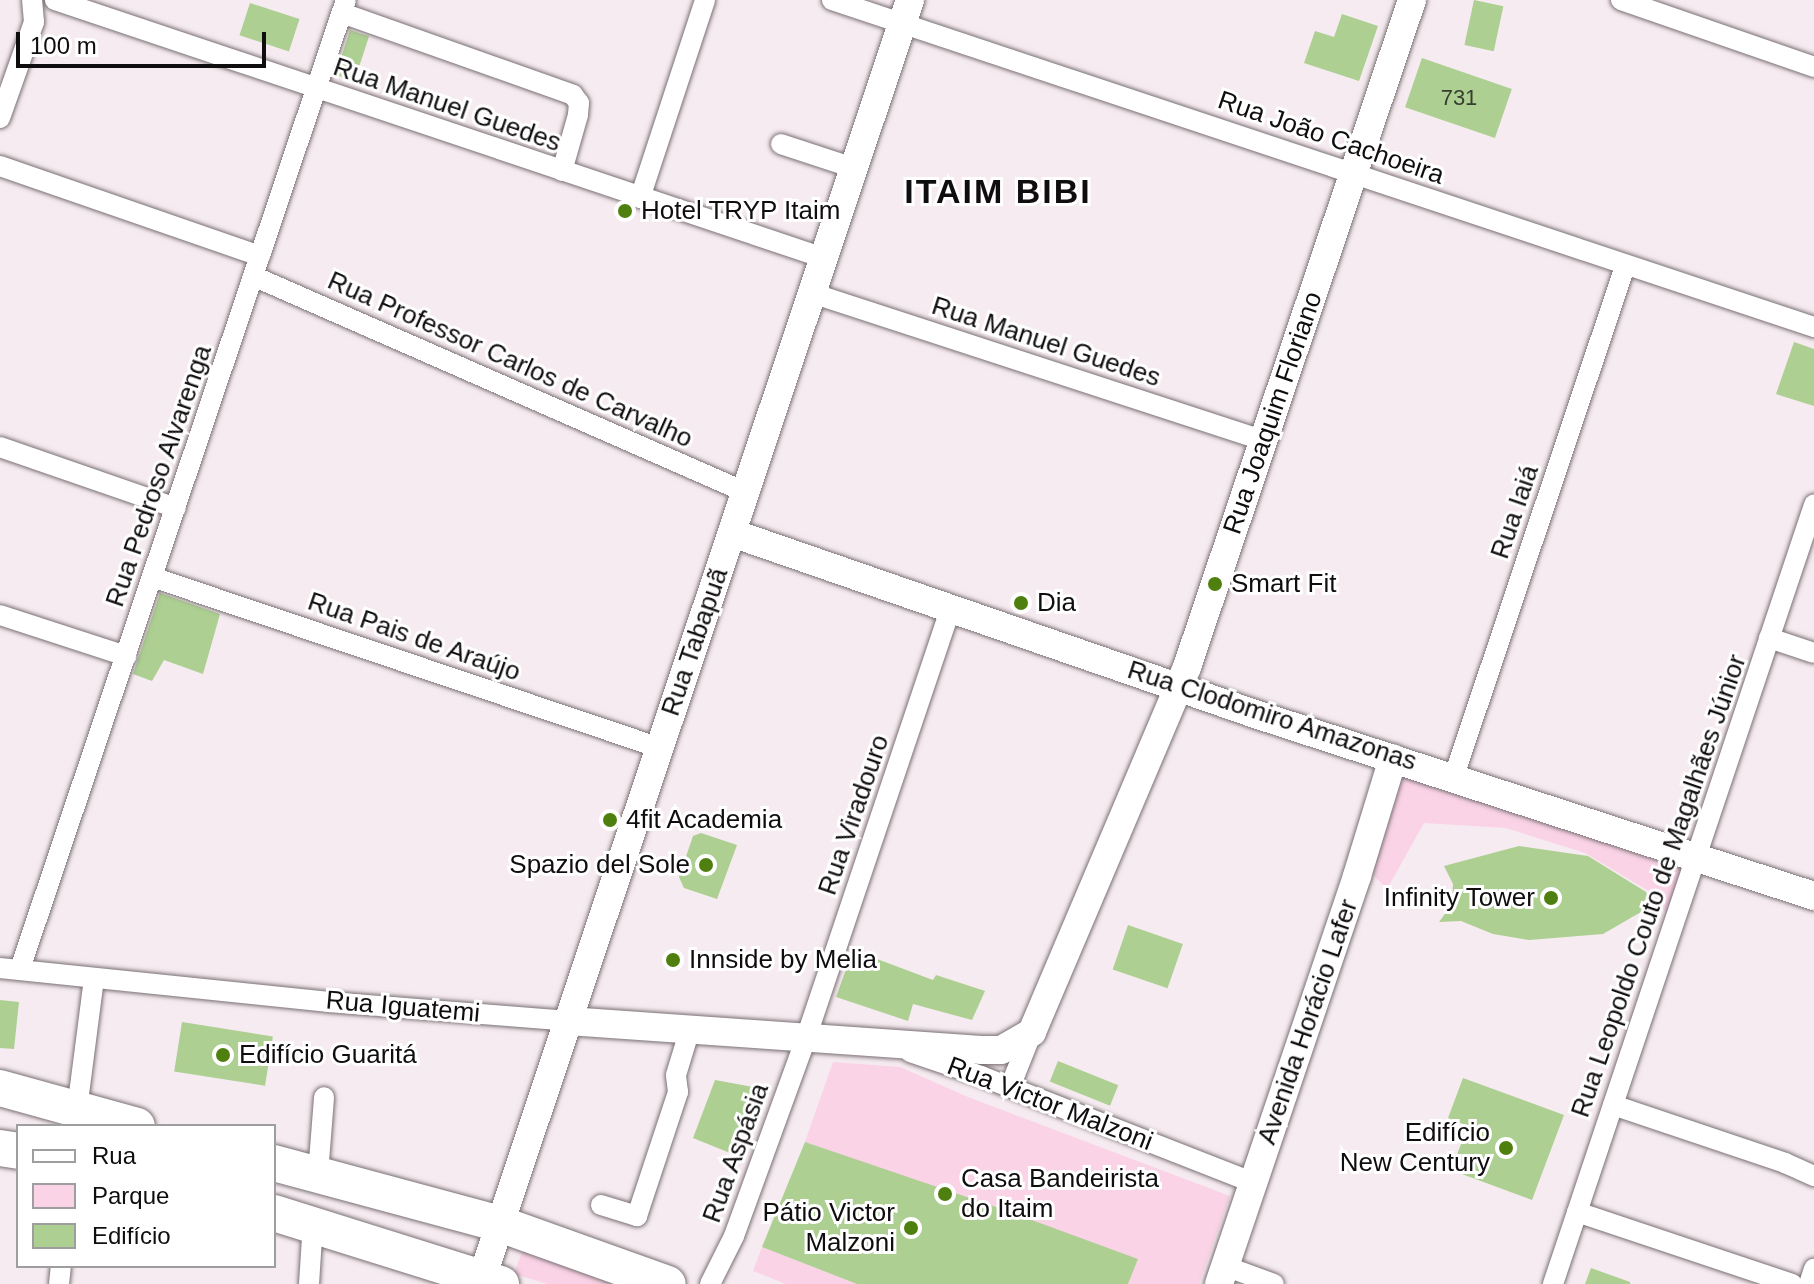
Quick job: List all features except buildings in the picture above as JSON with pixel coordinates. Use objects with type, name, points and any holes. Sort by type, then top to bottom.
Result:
[{"type":"highway","points":[[0,1088],[76,1118],[122,1124]]},
{"type":"highway","points":[[276,1164],[500,1224],[668,1284]]},
{"type":"highway","points":[[276,1213],[313,1222],[488,1282]]},
{"type":"street","points":[[32,0],[34,22]]},
{"type":"street","points":[[0,118],[34,22],[54,0]]},
{"type":"street","name":"Rua Manuel Guedes","points":[[54,0],[824,258]]},
{"type":"street","points":[[640,198],[705,0]]},
{"type":"street","name":"Rua João Cachoeira","points":[[832,0],[906,11],[1355,173],[1814,327]]},
{"type":"street","name":"Rua Joaquim Floriano","points":[[1010,1087],[1179,687],[1412,0]]},
{"type":"street","points":[[1621,0],[1814,67]]},
{"type":"street","points":[[344,6],[573,95],[579,103],[578,115],[562,171]]},
{"type":"street","name":"Rua Pedroso Alvarenga","points":[[10,968],[126,656],[344,6]]},
{"type":"street","name":"Rua Tabapuã","points":[[488,1282],[500,1224],[906,11]]},
{"type":"street","points":[[781,144],[854,168]]},
{"type":"street","name":"Rua Professor Carlos de Carvalho","points":[[0,166],[257,266],[745,492]]},
{"type":"street","name":"Rua Iaiá","points":[[1454,776],[1625,266]]},
{"type":"street","name":"Rua Manuel Guedes","points":[[812,293],[1263,440]]},
{"type":"street","points":[[0,447],[176,508]]},
{"type":"street","name":"Rua Leopoldo Couto de Magalhães Júnior","points":[[1553,1284],[1814,505]]},
{"type":"street","name":"Rua Clodomiro Amazonas","points":[[732,533],[1179,687],[1814,896]]},
{"type":"street","name":"Rua Pais de Araújo","points":[[152,577],[660,748]]},
{"type":"street","name":"Rua Viradouro","points":[[806,1038],[951,608]]},
{"type":"street","points":[[0,615],[126,656]]},
{"type":"street","points":[[1769,638],[1814,653]]},
{"type":"street","name":"Avenida Horácio Lafer","points":[[1222,1275],[1357,876],[1393,758]]},
{"type":"street","name":"Rua Iguatemi","points":[[10,968],[568,1021],[806,1038]]},
{"type":"street","points":[[76,1118],[94,978]]},
{"type":"street","points":[[601,1205],[637,1216],[678,1092],[676,1075],[690,1029]]},
{"type":"street","name":"Rua Victor Malzoni","points":[[806,1038],[1001,1050],[1032,1032]]},
{"type":"street","name":"Rua Aspásia","points":[[710,1284],[734,1236],[806,1038]]},
{"type":"street","name":"Rua Victor Malzoni","points":[[889,1045],[1010,1087],[1254,1183]]},
{"type":"street","points":[[318,1174],[324,1097]]},
{"type":"street","points":[[1613,1105],[1785,1163],[1814,1176]]},
{"type":"street","points":[[1577,1212],[1792,1284]]},
{"type":"street","points":[[309,1284],[313,1222]]},
{"type":"street","points":[[1809,1284],[1814,1269]]},
{"type":"street","points":[[1222,1275],[1274,1284]]},
{"type":"green space","points":[[1399,769],[1687,861],[1669,917],[1652,893],[1585,853],[1506,828],[1424,823],[1387,889],[1364,866]]},
{"type":"green space","points":[[833,1062],[900,1067],[968,1097],[1230,1196],[1199,1284],[1128,1284],[1138,1259],[805,1142]]},
{"type":"green space","points":[[762,1247],[857,1284],[786,1284],[753,1271]]},
{"type":"green space","points":[[523,1249],[642,1284],[548,1284],[514,1274]]},
{"type":"place","name":"Hotel TRYP Itaim","points":[[625,211]]},
{"type":"place","name":"Smart Fit","points":[[1215,584]]},
{"type":"place","name":"Dia","points":[[1021,603]]},
{"type":"place","name":"4fit Academia","points":[[610,820]]},
{"type":"place","name":"Spazio del Sole","points":[[706,865]]},
{"type":"place","name":"Infinity Tower","points":[[1551,898]]},
{"type":"place","name":"Innside by Melia","points":[[673,960]]},
{"type":"place","name":"Edifício Guaritá","points":[[223,1055]]},
{"type":"place","name":"Edifício New Century","points":[[1506,1148]]},
{"type":"place","name":"Casa Bandeirista do Itaim","points":[[945,1194]]},
{"type":"place","name":"Pátio Victor Malzoni","points":[[911,1228]]},
{"type":"district","name":"ITAIM BIBI","points":[[998,192]]}]
